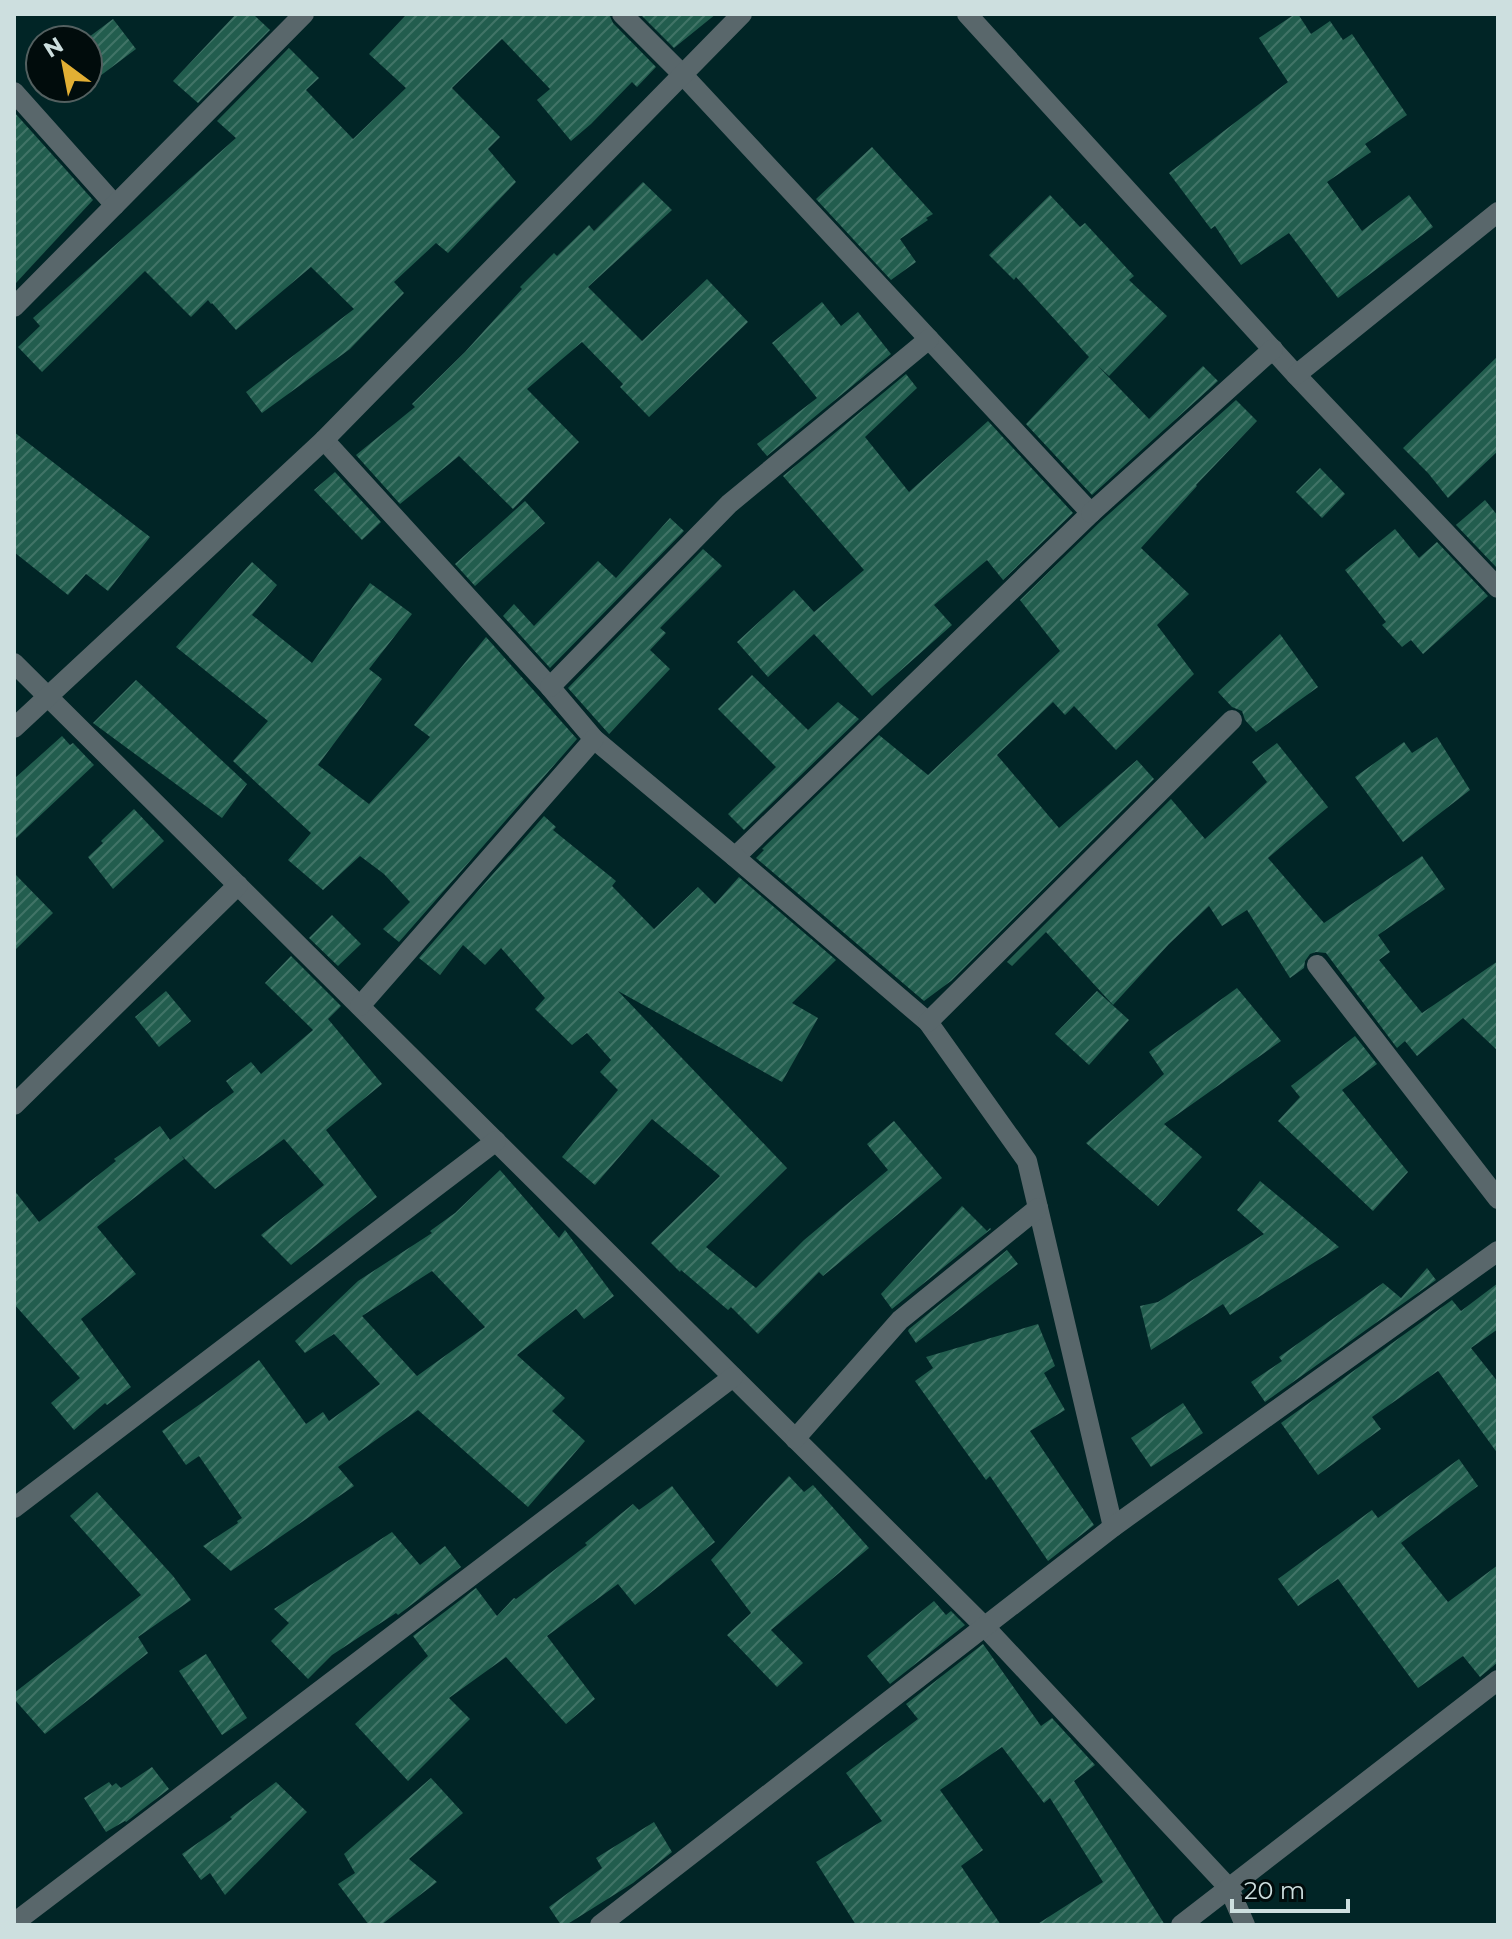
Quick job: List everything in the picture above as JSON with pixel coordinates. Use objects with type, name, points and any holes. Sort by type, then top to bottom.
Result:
[{"type":"street","points":[[14,307],[304,14]]},
{"type":"street","points":[[622,14],[683,75],[1091,513]]},
{"type":"street","points":[[14,728],[324,440],[742,14]]},
{"type":"street","points":[[967,14],[1296,375],[1498,588]]},
{"type":"street","points":[[14,92],[115,205]]},
{"type":"street","points":[[1296,375],[1498,212]]},
{"type":"street","points":[[550,687],[729,504],[929,339]]},
{"type":"street","points":[[735,857],[1091,513],[1273,349]]},
{"type":"street","points":[[324,440],[594,739],[928,1022],[1027,1161],[1113,1527]]},
{"type":"street","points":[[14,663],[985,1627],[1229,1888],[1245,1925]]},
{"type":"street","points":[[928,1022],[1232,720]]},
{"type":"street","points":[[360,1006],[594,739]]},
{"type":"street","points":[[14,1105],[238,885]]},
{"type":"street","points":[[1317,965],[1498,1199]]},
{"type":"street","points":[[14,1508],[496,1141]]},
{"type":"street","points":[[795,1439],[900,1320],[1038,1208]]},
{"type":"street","points":[[600,1925],[1113,1527],[1498,1251]]},
{"type":"street","points":[[14,1923],[733,1377]]},
{"type":"street","points":[[1181,1925],[1498,1680]]},
{"type":"building","points":[[236,14],[253,14],[270,30],[198,103],[173,81]]},
{"type":"building","points":[[407,14],[609,14],[613,23],[656,67],[637,87],[632,82],[571,141],[537,100],[550,89],[502,39],[452,88],[500,137],[488,149],[516,182],[448,253],[436,243],[394,282],[404,293],[350,349],[262,413],[246,392],[354,309],[311,267],[236,330],[208,300],[191,317],[145,271],[42,372],[18,347],[40,326],[33,318],[236,138],[217,121],[289,48],[319,78],[306,90],[353,139],[406,88],[369,54]]},
{"type":"building","points":[[640,14],[716,14],[674,48]]},
{"type":"building","points":[[1295,14],[1311,34],[1330,21],[1343,40],[1352,34],[1407,115],[1365,144],[1371,152],[1327,182],[1362,231],[1409,195],[1433,227],[1338,298],[1289,233],[1241,265],[1215,226],[1211,229],[1169,173],[1288,82],[1259,38]]},
{"type":"building","points":[[113,19],[136,49],[104,73],[104,26]]},
{"type":"building","points":[[14,112],[93,200],[14,285]]},
{"type":"building","points":[[872,147],[933,214],[900,239],[916,262],[891,280],[816,199]]},
{"type":"building","points":[[643,182],[672,210],[588,287],[642,341],[707,279],[748,322],[649,417],[620,387],[623,384],[582,342],[527,389],[579,442],[513,509],[459,456],[400,504],[356,455],[415,407],[412,404],[465,352],[522,289],[520,287],[554,253],[557,256],[589,225],[594,231]]},
{"type":"building","points":[[1050,195],[1080,227],[1085,223],[1134,276],[1129,280],[1167,316],[1109,376],[1097,365],[1149,419],[1203,366],[1218,381],[1092,495],[1026,424],[1089,357],[1016,277],[1014,280],[989,255]]},
{"type":"building","points":[[822,302],[841,326],[858,312],[891,354],[767,456],[757,444],[817,398],[772,343]]},
{"type":"building","points":[[1498,356],[1498,451],[1448,498],[1403,448]]},
{"type":"building","points":[[906,374],[917,388],[865,437],[909,492],[988,421],[1073,513],[1003,580],[987,560],[934,605],[952,625],[872,696],[814,634],[768,677],[737,642],[794,590],[814,612],[864,570],[783,476]]},
{"type":"building","points":[[1236,400],[1257,421],[1141,548],[1189,594],[1157,625],[1194,674],[1116,750],[1074,706],[1065,715],[1053,702],[997,755],[1059,828],[1137,760],[1154,779],[951,981],[924,1001],[756,858],[879,735],[928,775],[1060,651],[1020,600],[1100,522]]},
{"type":"building","points":[[14,432],[150,537],[108,591],[86,574],[68,595],[14,552]]},
{"type":"building","points":[[1320,468],[1345,494],[1322,518],[1296,492]]},
{"type":"building","points":[[335,472],[381,522],[362,540],[314,490]]},
{"type":"building","points":[[1485,500],[1498,516],[1498,569],[1456,525]]},
{"type":"building","points":[[525,501],[545,523],[475,586],[455,564]]},
{"type":"building","points":[[670,518],[684,531],[550,668],[503,616],[514,604],[534,626],[598,561],[616,578]]},
{"type":"building","points":[[1395,529],[1419,558],[1437,542],[1488,596],[1423,654],[1411,640],[1402,647],[1382,625],[1386,622],[1345,570]]},
{"type":"building","points":[[703,549],[722,566],[660,628],[666,633],[650,650],[670,669],[609,734],[568,688]]},
{"type":"building","points":[[252,562],[277,585],[252,615],[312,663],[370,583],[412,614],[369,669],[382,679],[318,765],[369,804],[430,737],[414,725],[486,637],[577,739],[399,942],[383,929],[410,902],[384,874],[360,856],[323,890],[288,860],[311,833],[233,761],[268,721],[176,647]]},
{"type":"building","points":[[1280,634],[1318,687],[1256,732],[1245,720],[1242,711],[1232,707],[1218,692]]},
{"type":"building","points":[[752,675],[808,730],[838,702],[859,719],[744,830],[728,814],[776,767],[718,709]]},
{"type":"building","points":[[136,680],[247,784],[222,818],[93,723]]},
{"type":"building","points":[[62,736],[94,765],[14,840],[14,779]]},
{"type":"building","points":[[1437,737],[1470,790],[1403,842],[1355,777],[1404,742],[1412,753]]},
{"type":"building","points":[[1277,743],[1328,807],[1268,858],[1324,923],[1422,856],[1445,889],[1378,935],[1390,952],[1379,960],[1422,1013],[1498,961],[1498,1051],[1463,1018],[1417,1056],[1405,1041],[1397,1048],[1326,953],[1310,954],[1304,968],[1290,978],[1247,910],[1222,926],[1209,906],[1113,1005],[1046,932],[1012,966],[1007,962],[1171,799],[1205,839],[1267,782],[1252,762]]},
{"type":"building","points":[[134,809],[164,841],[113,889],[88,857]]},
{"type":"building","points":[[544,816],[556,827],[553,830],[616,881],[612,886],[654,929],[698,887],[715,904],[739,877],[836,960],[792,1003],[818,1018],[782,1082],[618,991],[787,1168],[706,1247],[756,1288],[804,1240],[888,1170],[867,1144],[894,1121],[942,1178],[823,1276],[819,1272],[758,1334],[731,1307],[728,1310],[680,1272],[651,1243],[720,1176],[652,1119],[595,1185],[562,1157],[618,1090],[600,1072],[611,1060],[587,1033],[572,1045],[535,1009],[545,998],[501,948],[485,965],[463,945],[440,975],[419,958]]},
{"type":"building","points":[[14,873],[53,913],[14,951]]},
{"type":"building","points":[[332,915],[361,944],[338,966],[309,938]]},
{"type":"building","points":[[291,956],[341,1006],[328,1019],[382,1084],[326,1130],[377,1197],[291,1265],[261,1235],[324,1185],[284,1139],[215,1189],[181,1155],[184,1159],[97,1227],[136,1274],[81,1319],[131,1387],[107,1405],[105,1403],[74,1430],[51,1403],[80,1378],[14,1304],[14,1190],[39,1222],[116,1161],[114,1159],[160,1126],[170,1140],[234,1092],[226,1081],[251,1062],[261,1074],[313,1030],[265,983]]},
{"type":"building","points":[[1237,988],[1281,1041],[1164,1124],[1202,1157],[1158,1206],[1086,1143],[1164,1074],[1149,1052]]},
{"type":"building","points":[[166,991],[191,1021],[159,1047],[135,1017]]},
{"type":"building","points":[[1097,991],[1129,1020],[1089,1065],[1055,1034]]},
{"type":"building","points":[[1355,1036],[1377,1064],[1342,1090],[1408,1172],[1373,1211],[1278,1121],[1300,1097],[1291,1086]]},
{"type":"building","points":[[500,1170],[559,1238],[565,1230],[614,1296],[584,1319],[576,1309],[517,1355],[565,1398],[552,1411],[585,1441],[528,1507],[418,1410],[338,1467],[354,1486],[231,1571],[203,1546],[242,1518],[199,1456],[186,1465],[162,1431],[259,1360],[306,1424],[323,1412],[329,1421],[380,1384],[334,1334],[305,1353],[295,1341],[358,1281],[432,1233],[430,1231],[455,1213]],"holes":[[[432,1271],[485,1327],[417,1376],[362,1316]]]},
{"type":"building","points":[[1260,1181],[1339,1247],[1230,1315],[1223,1304],[1151,1350],[1140,1306],[1158,1302],[1264,1234],[1237,1210]]},
{"type":"building","points":[[962,1206],[987,1231],[991,1229],[892,1309],[881,1294]]},
{"type":"building","points":[[1007,1250],[1018,1264],[916,1343],[909,1329]]},
{"type":"building","points":[[1427,1268],[1436,1280],[1265,1402],[1251,1382],[1282,1361],[1279,1357],[1383,1283],[1401,1298]]},
{"type":"building","points":[[1498,1283],[1498,1329],[1471,1348],[1498,1382],[1498,1454],[1438,1371],[1372,1417],[1381,1429],[1318,1475],[1281,1423],[1452,1300],[1461,1311]]},
{"type":"building","points":[[1038,1324],[1055,1366],[1044,1373],[1065,1410],[1030,1431],[1094,1525],[1048,1561],[990,1476],[986,1480],[915,1381],[933,1368],[926,1357]]},
{"type":"building","points":[[1183,1403],[1203,1433],[1151,1467],[1131,1438]]},
{"type":"building","points":[[1459,1459],[1478,1486],[1401,1543],[1448,1602],[1498,1565],[1498,1662],[1480,1677],[1463,1656],[1418,1688],[1338,1579],[1298,1606],[1278,1579],[1372,1510],[1378,1518]]},
{"type":"building","points":[[789,1476],[804,1492],[813,1485],[869,1548],[771,1630],[803,1663],[777,1687],[727,1635],[751,1613],[711,1560]]},
{"type":"building","points":[[672,1486],[715,1542],[635,1605],[618,1584],[547,1636],[595,1699],[566,1724],[506,1657],[449,1698],[470,1719],[408,1781],[355,1724],[428,1656],[413,1636],[476,1588],[497,1616],[514,1598],[587,1545],[585,1543],[633,1504],[639,1510]]},
{"type":"building","points":[[97,1492],[191,1600],[138,1637],[148,1653],[45,1734],[14,1699],[14,1693],[141,1595],[70,1516]]},
{"type":"building","points":[[392,1532],[420,1565],[445,1546],[461,1567],[398,1615],[396,1613],[332,1655],[308,1679],[271,1641],[289,1623],[274,1609]]},
{"type":"building","points":[[934,1601],[946,1615],[951,1611],[965,1625],[890,1684],[867,1656]]},
{"type":"building","points":[[983,1644],[1041,1726],[1052,1718],[1095,1765],[1074,1781],[1165,1925],[1036,1925],[1103,1882],[1050,1798],[1044,1803],[1002,1747],[940,1790],[983,1850],[961,1866],[1001,1925],[856,1925],[816,1862],[882,1821],[846,1773],[918,1719],[906,1704]]},
{"type":"building","points":[[206,1654],[247,1718],[222,1735],[179,1671]]},
{"type":"building","points":[[152,1767],[169,1789],[126,1822],[106,1832],[84,1798],[109,1782],[121,1788]]},
{"type":"building","points":[[431,1778],[463,1813],[409,1859],[437,1882],[381,1925],[369,1925],[338,1884],[355,1873],[344,1854]]},
{"type":"building","points":[[276,1782],[307,1812],[225,1895],[210,1873],[201,1880],[182,1854],[232,1819],[230,1817]]},
{"type":"building","points":[[654,1822],[672,1852],[633,1883],[566,1925],[561,1925],[549,1907],[602,1868],[596,1858]]}]
